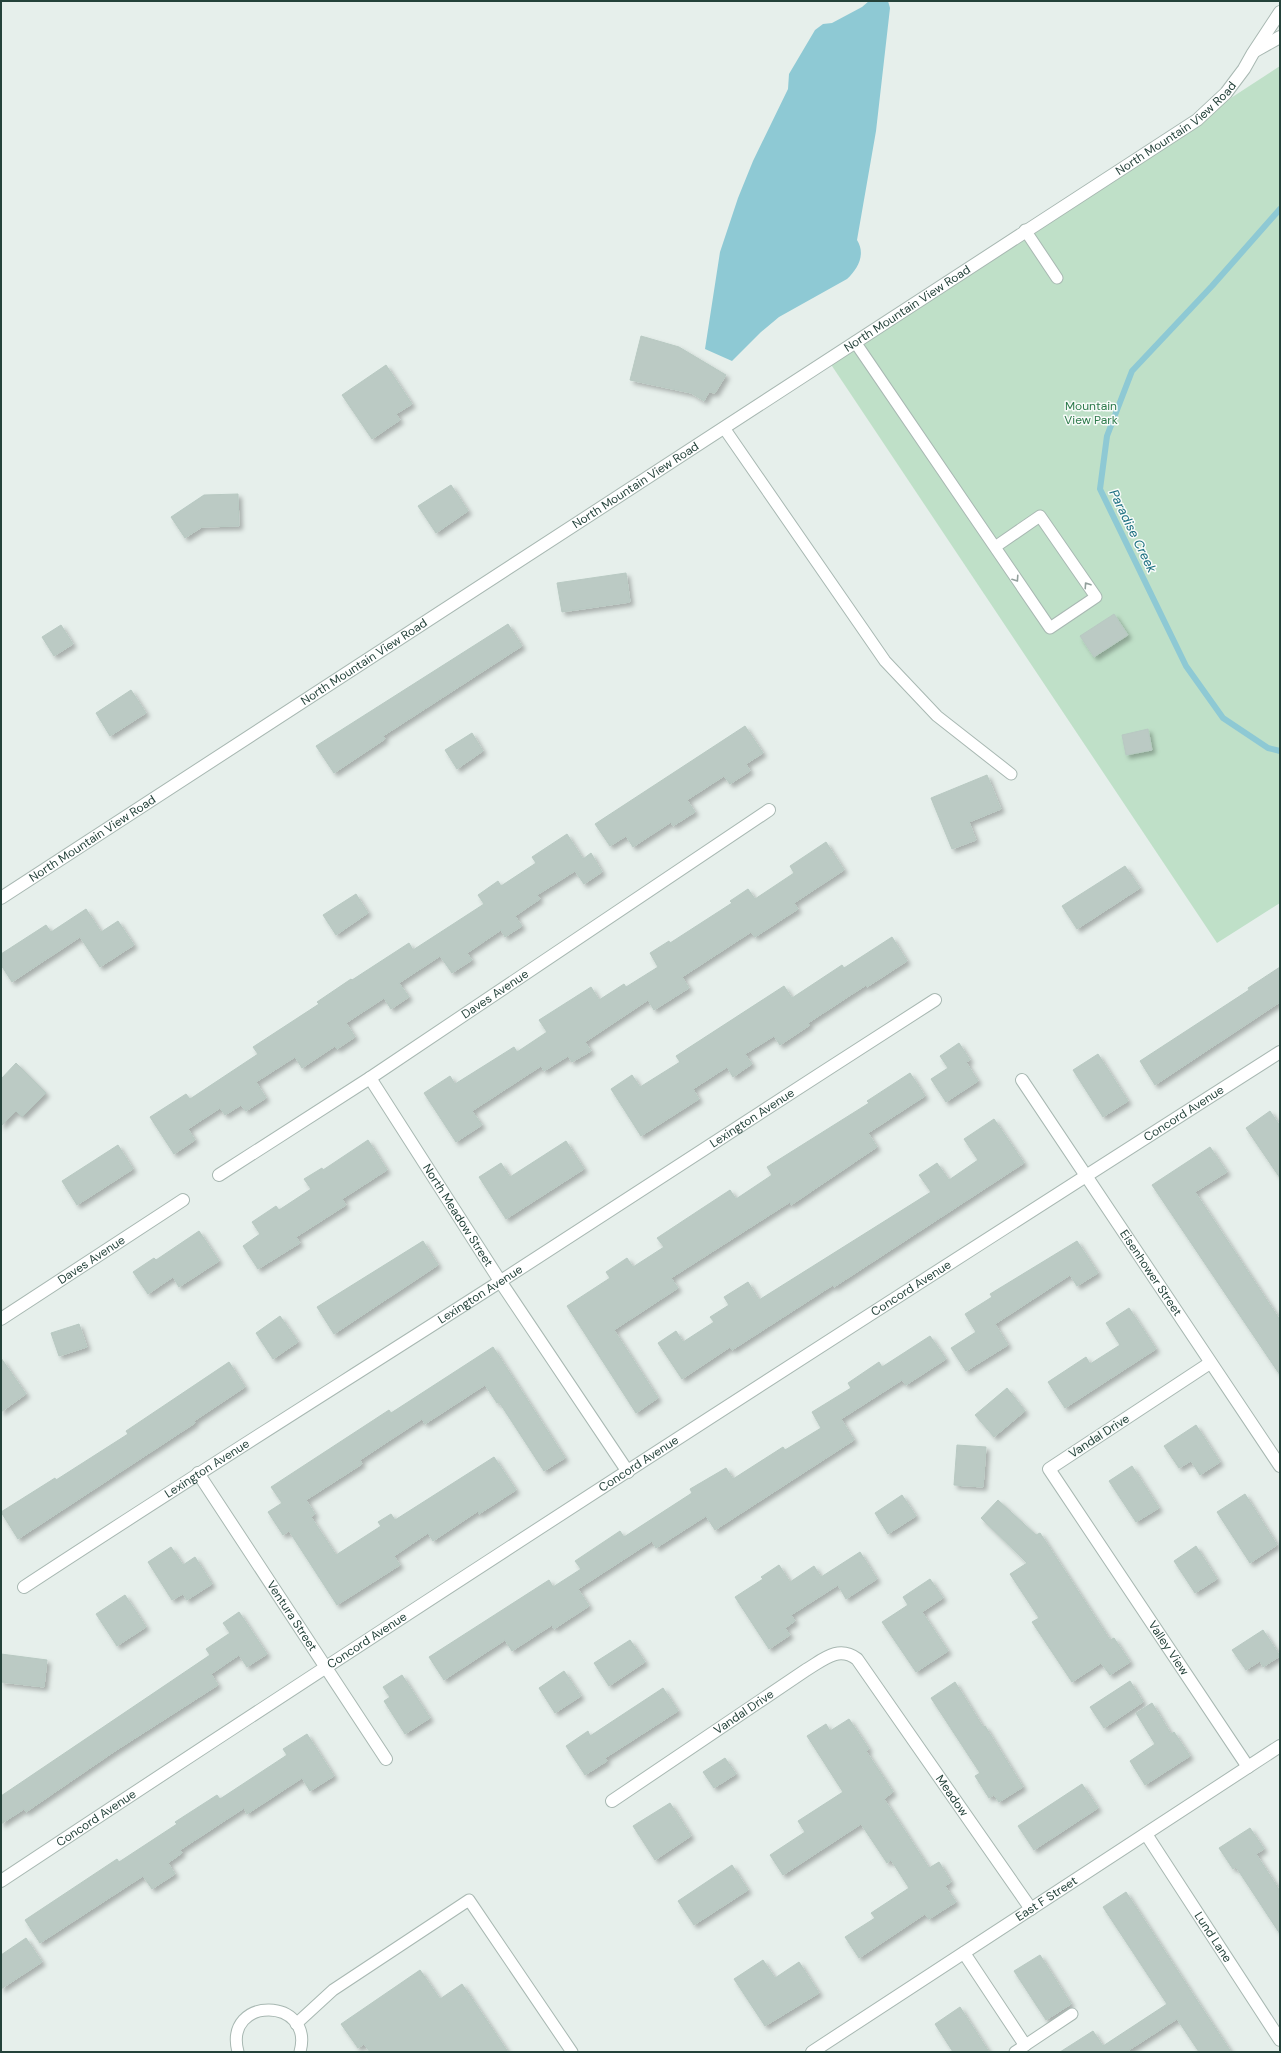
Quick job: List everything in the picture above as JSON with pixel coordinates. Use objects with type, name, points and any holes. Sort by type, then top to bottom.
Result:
[{"type":"street","name":"North Mountain View Road","points":[[1,898],[1196,120],[1226,93],[1244,69],[1280,12]]},
{"type":"street","name":"North Mountain View Road","points":[[1253,53],[1280,36]]},
{"type":"street","name":"Daves Avenue","points":[[218,1175],[370,1078],[768,810]]},
{"type":"street","name":"Lexington Avenue","points":[[24,1587],[198,1473],[500,1281],[935,1000]]},
{"type":"street","name":"Concord Avenue","points":[[1,1881],[325,1666],[628,1472],[1084,1175],[1280,1053]]},
{"type":"street","name":"North Meadow Street","points":[[370,1078],[500,1281],[628,1472]]},
{"type":"street","name":"Eisenhower Street","points":[[1022,1080],[1084,1175],[1280,1466]]},
{"type":"street","name":"Daves Avenue","points":[[1,1319],[183,1200]]},
{"type":"street","name":"Vandal Drive","points":[[1089,1529],[1049,1469],[1210,1363]]},
{"type":"street","name":"Ventura Street","points":[[198,1473],[386,1759]]},
{"type":"street","name":"Valley View","points":[[1089,1529],[1248,1767]]},
{"type":"street","name":"Vandal Drive","points":[[612,1801],[806,1670],[836,1653],[849,1653],[857,1659],[873,1682]]},
{"type":"street","name":"Meadow","points":[[873,1682],[1031,1909]]},
{"type":"street","name":"East F Street","points":[[812,2052],[1280,1746]]},
{"type":"street","name":"Lund Lane","points":[[1146,1834],[1280,2040]]},
{"type":"street","points":[[964,1953],[1025,2045]]},
{"type":"lane","points":[[1025,230],[1058,278]]},
{"type":"lane","points":[[855,342],[994,547],[1050,628],[1096,597],[1040,516],[994,547]]},
{"type":"lane","points":[[724,428],[885,661],[937,716],[1011,774]]},
{"type":"lane","points":[[296,2024],[333,1990],[469,1900],[572,2052]]},
{"type":"lane","points":[[238,2052],[236,2045],[237,2034],[241,2024],[248,2016],[258,2011],[268,2009],[279,2010],[289,2016],[296,2024],[301,2034],[302,2045],[300,2052]]},
{"type":"lane","points":[[1015,2052],[1072,2014]]},
{"type":"green space","name":"Mountain View Park","points":[[1280,66],[1280,903],[1217,943],[828,360]]},
{"type":"water","points":[[869,1],[888,1],[890,8],[876,131],[857,240],[861,251],[860,261],[847,279],[779,317],[761,332],[732,361],[705,349],[720,252],[738,198],[753,161],[788,89],[789,74],[815,30],[823,24],[832,23],[862,7]]},
{"type":"building","points":[[641,336],[679,347],[726,375],[715,393],[709,392],[704,401],[691,393],[630,380]]},
{"type":"building","points":[[386,365],[412,404],[396,414],[400,420],[372,439],[342,395]]},
{"type":"building","points":[[451,485],[468,511],[436,533],[418,506]]},
{"type":"building","points":[[238,494],[239,526],[202,527],[185,538],[171,517],[204,495]]},
{"type":"building","points":[[626,573],[630,602],[562,612],[557,583]]},
{"type":"building","points":[[1114,614],[1128,635],[1094,657],[1080,636]]},
{"type":"building","points":[[508,624],[522,646],[383,736],[385,739],[334,773],[316,746]]},
{"type":"building","points":[[61,625],[73,644],[54,656],[42,637]]},
{"type":"building","points":[[131,690],[146,713],[110,736],[96,713]]},
{"type":"building","points":[[745,726],[763,753],[746,764],[750,771],[730,784],[724,776],[687,800],[695,812],[673,826],[671,822],[633,847],[626,836],[610,846],[595,824]]},
{"type":"building","points":[[1148,729],[1152,750],[1126,755],[1122,735]]},
{"type":"building","points":[[472,733],[483,751],[457,769],[445,750]]},
{"type":"building","points":[[987,775],[1001,809],[969,822],[976,840],[952,849],[931,798]]},
{"type":"building","points":[[567,834],[583,859],[591,853],[602,872],[584,884],[575,871],[537,895],[540,899],[515,916],[522,926],[505,937],[501,930],[467,953],[472,960],[452,973],[440,956],[399,983],[409,997],[391,1009],[384,998],[346,1023],[355,1037],[337,1049],[335,1046],[302,1068],[295,1057],[256,1082],[266,1098],[246,1111],[241,1105],[225,1115],[220,1108],[188,1129],[195,1140],[174,1154],[150,1117],[186,1094],[190,1099],[258,1054],[253,1047],[319,1004],[317,1002],[351,979],[352,980],[409,943],[413,950],[484,904],[478,895],[498,881],[501,886],[536,863],[532,857]]},
{"type":"building","points":[[826,842],[844,870],[794,903],[798,909],[755,937],[751,932],[682,977],[689,988],[654,1010],[648,1000],[585,1042],[591,1051],[572,1062],[568,1056],[544,1071],[541,1066],[472,1111],[482,1125],[456,1142],[424,1093],[450,1076],[455,1084],[514,1047],[517,1052],[547,1032],[539,1020],[591,987],[599,1000],[624,984],[626,987],[658,967],[650,953],[669,941],[670,943],[732,903],[730,901],[748,889],[755,899],[794,873],[790,866]]},
{"type":"building","points":[[1125,866],[1140,888],[1077,929],[1062,906]]},
{"type":"building","points":[[356,894],[368,913],[336,935],[323,915]]},
{"type":"building","points":[[86,909],[101,932],[118,921],[134,945],[100,967],[80,937],[12,982],[1,965],[1,954],[46,925],[51,932]]},
{"type":"building","points":[[892,937],[907,961],[867,987],[866,985],[808,1023],[810,1025],[780,1045],[774,1036],[745,1054],[752,1064],[733,1077],[727,1067],[693,1089],[699,1099],[641,1136],[611,1089],[632,1075],[640,1087],[680,1062],[676,1056],[784,986],[792,998],[842,965],[844,968]]},
{"type":"building","points":[[1280,967],[1280,1002],[1155,1085],[1140,1061],[1249,990],[1248,988]]},
{"type":"building","points":[[959,1043],[970,1060],[966,1062],[978,1081],[946,1102],[931,1079],[948,1068],[940,1056]]},
{"type":"building","points":[[1098,1054],[1128,1101],[1103,1117],[1073,1070]]},
{"type":"building","points":[[16,1063],[46,1093],[22,1117],[16,1111],[1,1126],[1,1079]]},
{"type":"building","points":[[910,1073],[925,1096],[868,1133],[877,1147],[791,1205],[790,1202],[671,1278],[678,1288],[614,1330],[658,1398],[636,1413],[567,1306],[610,1278],[606,1272],[627,1258],[633,1267],[664,1247],[657,1238],[730,1190],[736,1199],[772,1175],[767,1167],[869,1103],[867,1101]]},
{"type":"building","points":[[1270,1111],[1280,1126],[1280,1178],[1246,1128]]},
{"type":"building","points":[[994,1119],[1024,1163],[834,1287],[833,1285],[732,1350],[730,1347],[682,1379],[658,1343],[676,1331],[683,1342],[714,1322],[710,1317],[729,1305],[724,1297],[748,1282],[759,1300],[931,1192],[919,1175],[937,1163],[949,1180],[978,1160],[964,1139]]},
{"type":"building","points":[[368,1140],[387,1170],[342,1199],[346,1205],[296,1237],[300,1243],[258,1269],[243,1246],[260,1234],[252,1222],[276,1206],[279,1210],[311,1189],[304,1179],[322,1168],[323,1170]]},
{"type":"building","points":[[566,1141],[584,1169],[506,1219],[479,1177],[501,1163],[510,1177]]},
{"type":"building","points":[[118,1145],[133,1169],[77,1205],[62,1181]]},
{"type":"building","points":[[1210,1147],[1227,1172],[1195,1192],[1280,1320],[1280,1375],[1152,1185]]},
{"type":"building","points":[[199,1231],[219,1261],[179,1287],[173,1277],[148,1294],[133,1272],[154,1258],[156,1260]]},
{"type":"building","points":[[423,1241],[438,1265],[334,1334],[317,1307]]},
{"type":"building","points":[[1077,1241],[1098,1273],[1077,1286],[1070,1275],[995,1324],[1008,1345],[966,1371],[951,1348],[976,1332],[965,1314],[992,1297],[990,1294]]},
{"type":"building","points":[[1129,1308],[1156,1349],[1065,1408],[1048,1382],[1086,1357],[1090,1364],[1120,1345],[1106,1323]]},
{"type":"building","points":[[280,1316],[298,1342],[273,1359],[256,1333]]},
{"type":"building","points":[[79,1324],[87,1347],[59,1356],[51,1333]]},
{"type":"building","points":[[930,1336],[946,1359],[906,1385],[902,1380],[841,1419],[854,1440],[715,1530],[706,1516],[656,1548],[652,1541],[578,1589],[589,1606],[554,1629],[552,1625],[512,1651],[505,1640],[444,1680],[429,1657],[549,1580],[553,1587],[581,1569],[575,1561],[620,1531],[624,1537],[692,1493],[690,1489],[726,1468],[733,1479],[783,1447],[785,1450],[821,1428],[812,1412],[851,1388],[848,1383],[879,1362],[882,1367]]},
{"type":"building","points":[[493,1347],[565,1458],[544,1471],[499,1402],[497,1403],[485,1385],[425,1424],[422,1419],[360,1460],[362,1464],[306,1500],[315,1514],[311,1517],[336,1555],[381,1526],[378,1522],[391,1514],[395,1520],[494,1457],[516,1490],[479,1514],[478,1511],[433,1541],[428,1533],[394,1556],[400,1565],[337,1605],[289,1531],[283,1535],[268,1512],[282,1503],[271,1487],[389,1410],[391,1413]]},
{"type":"building","points":[[1,1358],[26,1394],[1,1412]]},
{"type":"building","points":[[229,1362],[245,1387],[194,1421],[195,1423],[18,1539],[1,1512],[55,1478],[56,1480],[128,1434],[126,1431]]},
{"type":"building","points":[[1007,1388],[1025,1411],[994,1437],[975,1415]]},
{"type":"building","points":[[1196,1425],[1220,1462],[1200,1475],[1191,1461],[1179,1468],[1164,1446]]},
{"type":"building","points":[[957,1445],[986,1447],[983,1487],[954,1485]]},
{"type":"building","points":[[1132,1466],[1159,1508],[1136,1522],[1109,1481]]},
{"type":"building","points":[[1245,1494],[1277,1545],[1250,1563],[1217,1512]]},
{"type":"building","points":[[902,1495],[916,1516],[888,1534],[875,1513]]},
{"type":"building","points":[[998,1500],[1036,1535],[1040,1533],[1110,1640],[1114,1638],[1130,1662],[1110,1675],[1101,1663],[1072,1682],[1032,1622],[1039,1618],[1010,1574],[1027,1563],[981,1518]]},
{"type":"building","points":[[1196,1546],[1217,1579],[1195,1593],[1174,1561]]},
{"type":"building","points":[[171,1547],[183,1565],[195,1557],[212,1584],[187,1600],[183,1594],[172,1600],[148,1562]]},
{"type":"building","points":[[860,1552],[877,1579],[846,1599],[838,1585],[791,1615],[795,1621],[785,1628],[790,1635],[769,1649],[735,1597],[763,1579],[761,1577],[779,1565],[790,1582],[814,1566],[821,1577]]},
{"type":"building","points":[[930,1579],[943,1598],[922,1612],[948,1651],[916,1672],[882,1622],[908,1605],[903,1597]]},
{"type":"building","points":[[125,1595],[146,1627],[117,1646],[96,1614]]},
{"type":"building","points":[[239,1612],[267,1654],[247,1667],[239,1655],[211,1674],[218,1685],[115,1751],[26,1812],[24,1809],[1,1824],[1,1796],[210,1655],[206,1649],[230,1633],[223,1623]]},
{"type":"building","points":[[1263,1630],[1280,1656],[1263,1667],[1260,1661],[1246,1670],[1232,1650]]},
{"type":"building","points":[[630,1640],[645,1662],[609,1686],[594,1663]]},
{"type":"building","points":[[1,1654],[47,1660],[44,1687],[1,1682]]},
{"type":"building","points":[[564,1671],[581,1696],[555,1713],[539,1688]]},
{"type":"building","points":[[402,1675],[430,1718],[405,1734],[384,1701],[390,1697],[383,1687]]},
{"type":"building","points":[[1130,1681],[1143,1702],[1104,1728],[1090,1707]]},
{"type":"building","points":[[955,1682],[983,1727],[985,1726],[1023,1787],[999,1802],[994,1795],[989,1798],[975,1776],[980,1773],[931,1698]]},
{"type":"building","points":[[663,1688],[678,1711],[605,1758],[607,1761],[585,1775],[566,1746],[588,1731],[590,1736]]},
{"type":"building","points":[[1152,1703],[1171,1734],[1174,1732],[1190,1756],[1145,1785],[1130,1761],[1155,1744],[1136,1713]]},
{"type":"building","points":[[849,1719],[869,1749],[866,1751],[893,1792],[884,1799],[929,1868],[939,1862],[951,1882],[945,1886],[956,1902],[929,1919],[925,1914],[859,1958],[845,1937],[875,1918],[871,1913],[909,1888],[891,1860],[887,1863],[861,1824],[783,1875],[770,1855],[805,1832],[798,1821],[843,1792],[807,1736],[826,1724],[830,1731]]},
{"type":"building","points":[[307,1734],[334,1776],[310,1791],[302,1778],[247,1814],[244,1808],[180,1850],[182,1853],[168,1863],[175,1874],[152,1889],[143,1876],[40,1943],[25,1920],[117,1859],[119,1862],[177,1824],[175,1822],[217,1795],[220,1799],[287,1755],[283,1749]]},
{"type":"building","points":[[725,1758],[736,1774],[714,1788],[703,1772]]},
{"type":"building","points":[[1082,1784],[1098,1808],[1034,1850],[1018,1826]]},
{"type":"building","points":[[670,1803],[691,1836],[655,1860],[633,1826]]},
{"type":"building","points":[[1250,1828],[1264,1849],[1256,1854],[1280,1891],[1280,1934],[1236,1867],[1233,1869],[1219,1848]]},
{"type":"building","points":[[732,1865],[748,1890],[694,1925],[678,1901]]},
{"type":"building","points":[[1126,1892],[1231,2052],[1199,2052],[1177,2019],[1126,2052],[1060,2052],[1093,2031],[1103,2046],[1167,2004],[1103,1907]]},
{"type":"building","points":[[26,1938],[42,1962],[1,1989],[1,1955]]},
{"type":"building","points":[[1040,1955],[1071,2004],[1046,2020],[1014,1971]]},
{"type":"building","points":[[763,1960],[775,1978],[799,1962],[819,1993],[765,2026],[734,1979]]},
{"type":"building","points":[[420,1970],[440,1999],[462,1984],[508,2052],[370,2052],[364,2044],[358,2048],[341,2024]]},
{"type":"building","points":[[960,2007],[989,2052],[953,2052],[935,2024]]},
{"type":"waterway","name":"Paradise Creek","points":[[1280,209],[1212,286],[1132,371],[1107,436],[1100,489],[1186,666],[1223,718],[1268,748],[1280,751]]}]
